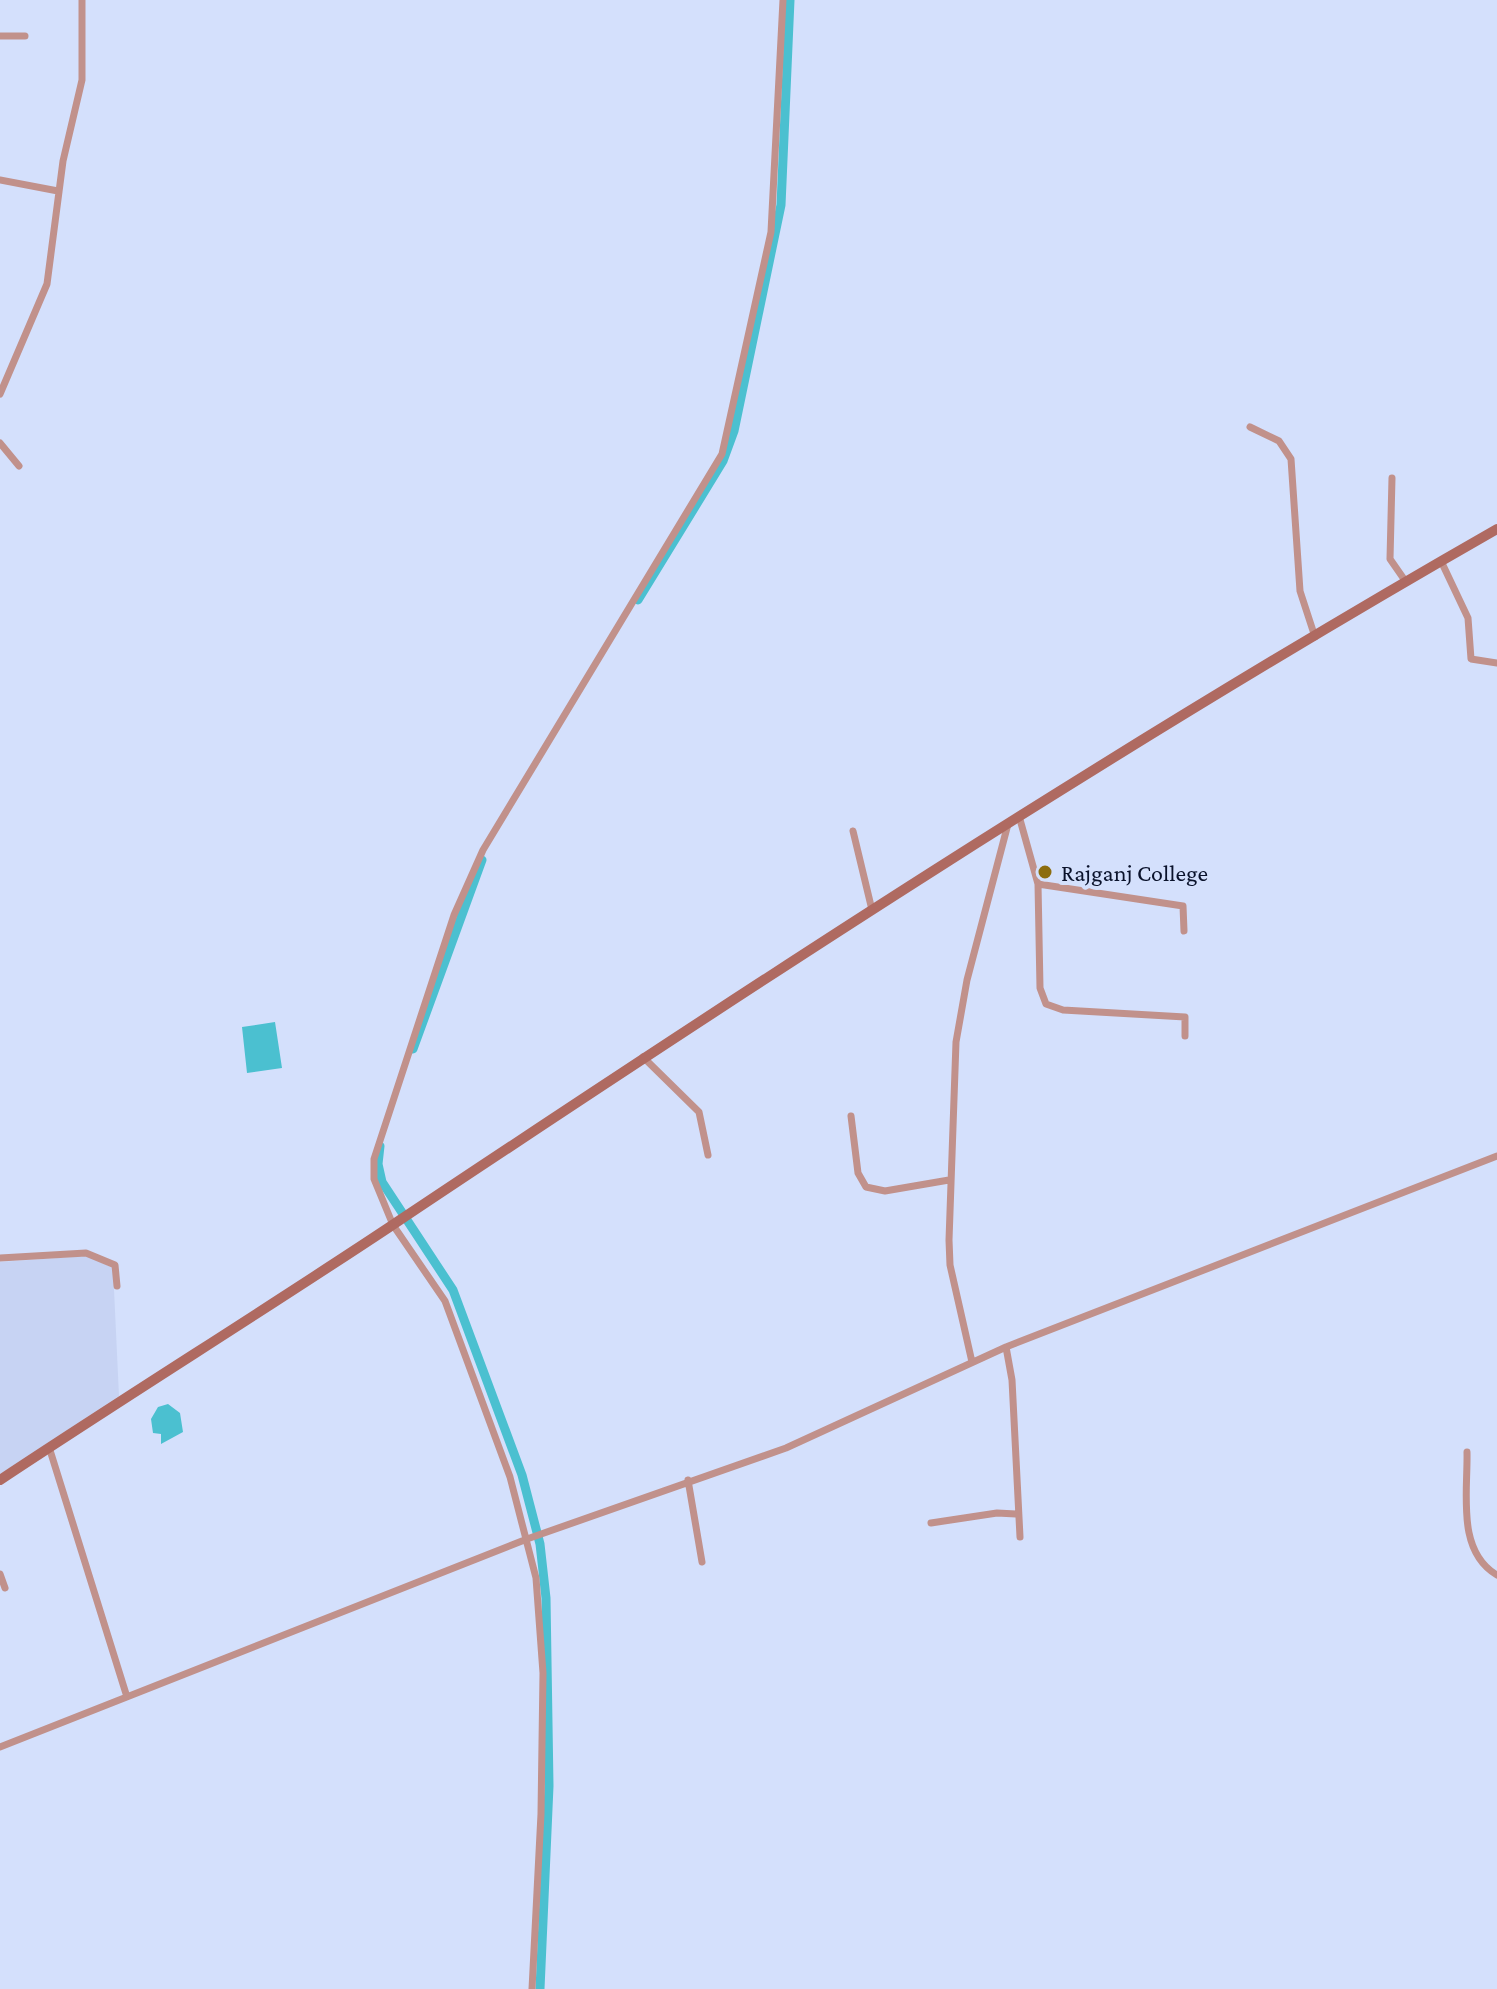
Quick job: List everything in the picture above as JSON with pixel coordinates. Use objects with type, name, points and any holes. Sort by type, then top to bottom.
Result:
[{"type":"street","points":[[0,394],[43,297],[58,191],[82,80],[82,0]]},
{"type":"street","points":[[532,1989],[541,1814],[543,1673],[534,1537],[445,1301],[374,1179],[374,1159],[454,915],[483,850],[722,454],[771,232],[783,0]]},
{"type":"street","points":[[0,36],[25,36]]},
{"type":"street","points":[[0,180],[58,191]]},
{"type":"street","points":[[1250,427],[1279,441],[1291,459],[1300,591],[1315,637]]},
{"type":"street","points":[[0,443],[19,466]]},
{"type":"street","points":[[1392,478],[1390,559],[1406,582]]},
{"type":"street","points":[[0,1480],[400,1220],[642,1057],[1008,822],[1497,529]]},
{"type":"street","points":[[1441,561],[1468,618],[1471,659],[1497,663]]},
{"type":"street","points":[[1019,816],[1038,884],[1040,988],[1046,1004],[1063,1010],[1185,1017],[1185,1036]]},
{"type":"street","points":[[972,1362],[950,1265],[949,1180],[961,1015],[1008,822]]},
{"type":"street","points":[[853,831],[872,910]]},
{"type":"street","points":[[1038,884],[1183,906],[1184,931]]},
{"type":"street","points":[[642,1057],[699,1112],[708,1155]]},
{"type":"street","points":[[851,1116],[858,1173],[866,1187],[885,1191],[949,1180]]},
{"type":"street","points":[[0,1747],[534,1537],[688,1480],[786,1448],[1006,1347],[1497,1156]]},
{"type":"street","points":[[0,1258],[86,1253],[115,1265],[117,1286]]},
{"type":"street","points":[[1006,1347],[1012,1380],[1016,1514],[1020,1537]]},
{"type":"street","points":[[49,1447],[127,1697]]},
{"type":"street","points":[[1467,1452],[1469,1536],[1477,1557],[1497,1575]]},
{"type":"street","points":[[688,1480],[702,1562]]},
{"type":"street","points":[[931,1523],[997,1513],[1016,1514]]},
{"type":"street","points":[[0,1574],[5,1588]]},
{"type":"shaded area","points":[[87,1256],[113,1268],[119,1396],[0,1474],[0,1262]]},
{"type":"water","points":[[275,1022],[282,1068],[247,1073],[242,1027]]},
{"type":"water","points":[[168,1404],[180,1413],[183,1432],[161,1444],[161,1434],[153,1433],[151,1419],[158,1407]]},
{"type":"waterway","points":[[638,600],[723,461],[734,431],[781,205],[790,0]]},
{"type":"waterway","points":[[413,1049],[482,860]]},
{"type":"waterway","points":[[380,1146],[378,1164],[382,1182],[453,1290],[522,1475],[540,1544],[546,1598],[549,1786],[540,1989]]},
{"type":"place","name":"Rajganj College","points":[[1045,872]]}]
